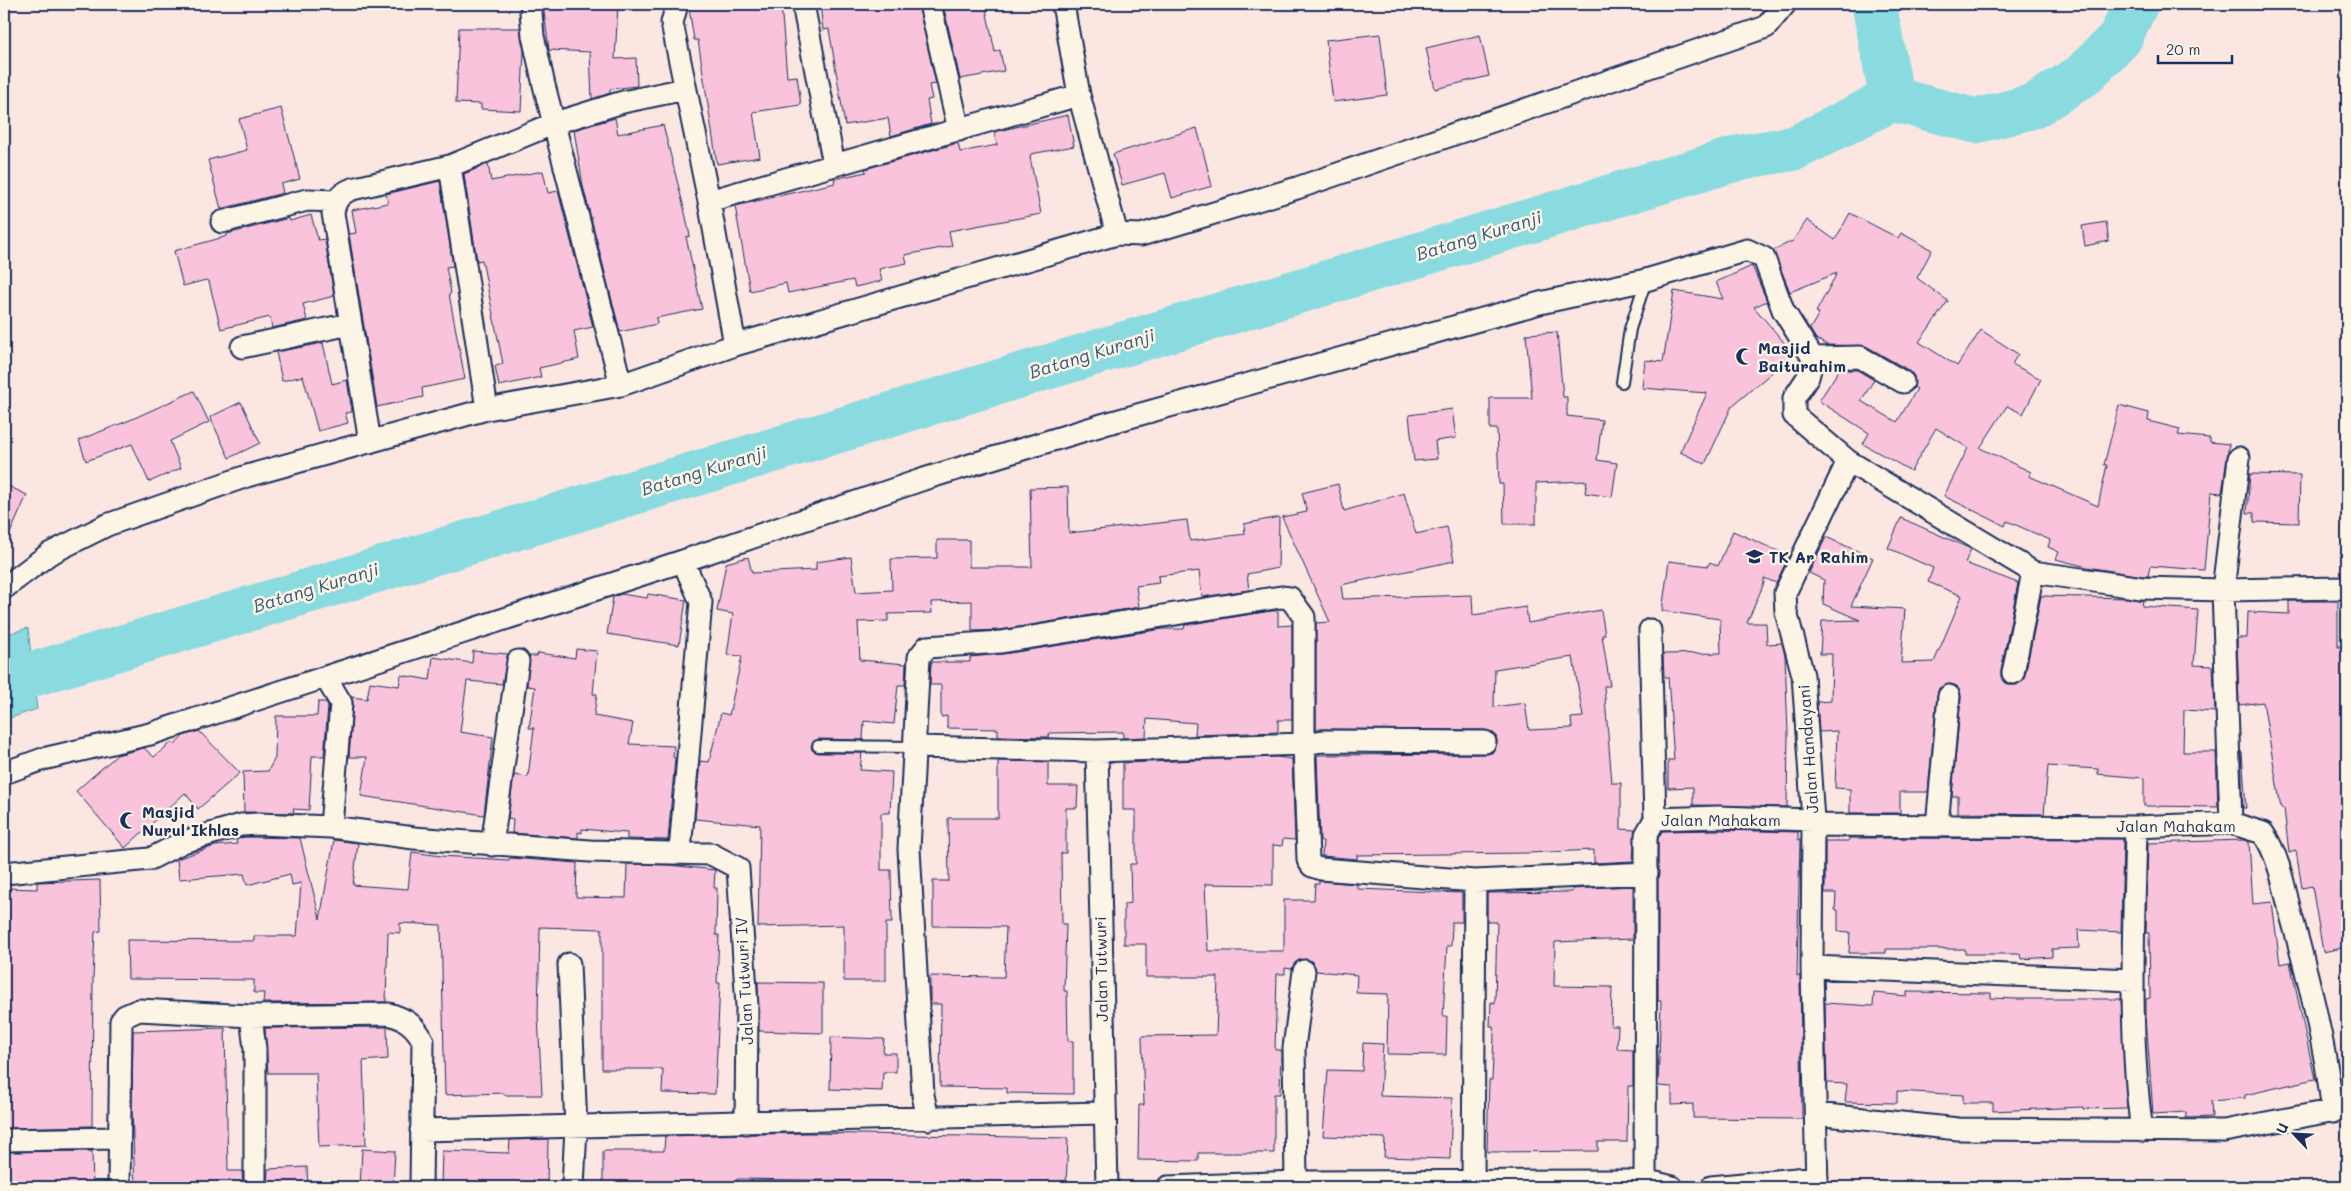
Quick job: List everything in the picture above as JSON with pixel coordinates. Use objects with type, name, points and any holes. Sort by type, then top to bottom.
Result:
[{"type":"street","points":[[677,4],[672,23],[709,201],[735,346]]},
{"type":"street","points":[[803,4],[834,166]]},
{"type":"street","points":[[930,4],[959,130]]},
{"type":"street","points":[[1063,4],[1079,95],[1117,234]]},
{"type":"street","points":[[4,588],[49,554],[107,525],[247,476],[487,409],[621,385],[735,346],[1117,234],[1141,235],[1297,188],[1766,27],[1785,4]]},
{"type":"street","points":[[531,12],[535,44],[621,385]]},
{"type":"street","points":[[370,442],[333,213],[336,201],[342,193],[450,166],[555,123],[623,102],[686,89]]},
{"type":"street","points":[[709,201],[1079,95]]},
{"type":"street","points":[[450,166],[487,409]]},
{"type":"street","points":[[222,222],[308,200],[336,201]]},
{"type":"street","points":[[4,773],[44,759],[150,734],[683,561],[924,479],[1106,424],[1540,303],[1646,280],[1747,250],[1764,258],[1783,310],[1813,358],[1808,377],[1794,398],[1794,415],[1848,461],[2033,572],[2142,588],[2223,590],[2347,588]]},
{"type":"street","points":[[242,347],[350,324]]},
{"type":"street","points":[[1813,358],[1860,357],[1903,382]]},
{"type":"street","points":[[2231,823],[2223,590],[2239,458]]},
{"type":"street","name":"Jalan Handayani","points":[[1817,1182],[1812,967],[1813,823],[1803,675],[1786,612],[1785,593],[1848,461]]},
{"type":"street","points":[[4,873],[150,859],[183,842],[240,825],[258,824],[331,827],[414,838],[590,851],[680,851],[701,602],[683,561]]},
{"type":"street","points":[[2014,673],[2033,572]]},
{"type":"street","points":[[928,1119],[923,1095],[909,849],[919,657],[927,647],[1001,642],[1285,597],[1294,601],[1304,617],[1304,744],[1308,860],[1312,866],[1321,869],[1475,881],[1647,872]]},
{"type":"street","points":[[1650,630],[1655,818]]},
{"type":"street","points":[[492,844],[518,661]]},
{"type":"street","points":[[326,678],[341,703],[331,827]]},
{"type":"street","points":[[1937,826],[1950,696]]},
{"type":"street","points":[[915,747],[1097,751],[1304,744],[1323,741],[1485,742]]},
{"type":"street","name":"Jalan Tutwuri","points":[[1097,751],[1103,1113],[1107,1187]]},
{"type":"street","name":"Jalan Mahakam","points":[[1645,1182],[1646,835],[1655,818],[1718,817],[1813,823],[1937,826],[2136,827],[2231,823],[2263,833],[2276,860],[2316,1007],[2328,1067],[2340,1110]]},
{"type":"street","points":[[2136,827],[2133,980],[2137,1098],[2142,1131]]},
{"type":"street","name":"Jalan Tutwuri IV","points":[[680,851],[711,854],[738,868],[747,1006],[746,1123]]},
{"type":"street","points":[[1473,1182],[1475,881]]},
{"type":"street","points":[[569,964],[576,1127],[573,1187]]},
{"type":"street","points":[[1812,967],[2133,980]]},
{"type":"street","points":[[1296,1182],[1294,1048],[1304,971]]},
{"type":"street","points":[[119,1187],[118,1138],[121,1022],[125,1016],[139,1010],[251,1016],[389,1014],[410,1022],[418,1031],[423,1041],[421,1187]]},
{"type":"street","points":[[251,1016],[255,1049],[255,1187]]},
{"type":"street","points":[[1816,1114],[1958,1129],[2224,1131],[2340,1110]]},
{"type":"street","points":[[421,1130],[928,1119],[1103,1113]]},
{"type":"street","points":[[4,1140],[118,1138]]},
{"type":"street","points":[[1168,1187],[1296,1182],[1645,1182],[1672,1187]]},
{"type":"street","points":[[1711,1187],[1817,1182]]},
{"type":"lane","points":[[1622,382],[1630,329],[1646,280]]},
{"type":"lane","points":[[818,746],[915,747]]},
{"type":"water","points":[[28,628],[37,709],[4,720],[4,635]]},
{"type":"building","points":[[543,4],[618,5],[615,59],[636,58],[637,86],[610,89],[610,93],[592,99],[590,52],[549,50]]},
{"type":"building","points":[[715,4],[781,4],[787,77],[797,76],[801,105],[753,112],[760,157],[717,164],[698,40],[694,40],[689,8]]},
{"type":"building","points":[[820,4],[859,4],[860,8],[882,4],[918,4],[936,84],[929,85],[932,99],[927,100],[931,124],[891,136],[888,118],[845,125],[829,29],[823,30]]},
{"type":"building","points":[[943,4],[985,4],[995,52],[1000,50],[1004,71],[960,79]]},
{"type":"building","points":[[459,28],[520,28],[524,51],[521,111],[481,109],[481,104],[456,103]]},
{"type":"building","points":[[1380,34],[1387,95],[1333,102],[1326,40]]},
{"type":"building","points":[[1480,35],[1489,76],[1435,89],[1426,48]]},
{"type":"building","points":[[281,108],[300,179],[281,184],[283,193],[221,209],[208,160],[247,150],[239,119]]},
{"type":"building","points":[[1068,115],[1074,146],[1031,154],[1030,157],[1041,214],[949,231],[952,246],[905,255],[907,263],[879,269],[882,281],[855,287],[853,280],[788,293],[786,283],[750,291],[735,206],[835,183],[834,179],[866,172],[865,169],[958,143],[960,152],[997,145],[994,132]]},
{"type":"building","points":[[615,118],[618,134],[663,125],[690,236],[686,237],[702,309],[656,318],[657,324],[620,332],[583,186],[574,130]]},
{"type":"building","points":[[1197,128],[1212,186],[1172,198],[1165,173],[1122,185],[1113,154]]},
{"type":"building","points":[[488,164],[491,181],[543,171],[548,193],[558,191],[593,327],[574,331],[579,359],[539,368],[541,377],[499,386],[495,366],[503,364],[482,260],[477,261],[464,174]]},
{"type":"building","points":[[440,181],[453,266],[446,267],[451,293],[449,294],[465,379],[422,388],[423,397],[377,407],[349,234],[356,233],[352,210],[388,203],[386,194]]},
{"type":"building","points":[[1850,213],[1898,238],[1901,233],[1932,250],[1917,278],[1948,301],[1919,342],[1957,366],[1981,330],[2018,354],[2012,364],[2041,379],[2023,414],[2007,406],[1980,448],[2031,472],[2029,476],[2098,506],[2107,465],[2104,465],[2119,405],[2149,413],[2148,421],[2180,429],[2178,435],[2210,438],[2210,442],[2229,444],[2222,493],[2211,492],[2204,570],[2150,566],[2148,576],[2143,576],[2087,567],[2056,559],[2059,552],[2048,547],[2050,540],[2007,521],[2005,526],[1944,496],[1968,448],[1936,428],[1911,471],[1863,444],[1869,433],[1819,401],[1839,370],[1857,370],[1874,380],[1861,401],[1897,422],[1917,389],[1914,387],[1914,376],[1910,371],[1866,346],[1827,345],[1816,339],[1810,329],[1819,313],[1816,312],[1837,273],[1790,292],[1773,250],[1793,241],[1807,220],[1835,240]]},
{"type":"building","points":[[311,215],[318,240],[325,239],[334,296],[303,304],[307,320],[272,328],[270,317],[221,329],[209,282],[206,280],[183,286],[174,251],[224,237],[227,234],[289,218],[290,221]]},
{"type":"building","points":[[2106,222],[2109,241],[2085,246],[2082,226]]},
{"type":"building","points":[[1752,266],[1767,301],[1754,307],[1794,354],[1732,406],[1705,464],[1680,452],[1707,393],[1642,388],[1645,360],[1663,362],[1674,291],[1723,299],[1716,282]]},
{"type":"building","points":[[1557,332],[1563,397],[1567,397],[1567,416],[1602,420],[1597,460],[1617,463],[1612,497],[1585,493],[1587,481],[1536,483],[1536,524],[1504,524],[1503,484],[1499,484],[1497,429],[1490,429],[1490,398],[1532,398],[1526,334]]},
{"type":"building","points":[[323,343],[332,384],[347,380],[352,412],[345,413],[348,423],[318,431],[303,376],[282,381],[276,352]]},
{"type":"building","points":[[194,391],[209,422],[170,441],[181,468],[149,482],[132,444],[86,461],[79,440],[130,420]]},
{"type":"building","points":[[241,402],[260,443],[229,458],[210,417]]},
{"type":"building","points":[[1452,409],[1456,438],[1435,441],[1437,459],[1414,461],[1409,415]]},
{"type":"building","points":[[2250,474],[2300,475],[2299,523],[2254,522],[2254,513],[2247,513]]},
{"type":"building","points":[[4,484],[27,495],[4,547]]},
{"type":"building","points":[[1338,484],[1344,511],[1404,493],[1416,534],[1447,527],[1454,561],[1341,585],[1343,599],[1472,595],[1473,615],[1526,607],[1528,623],[1601,610],[1605,635],[1602,635],[1610,686],[1604,686],[1612,783],[1621,783],[1621,829],[1635,830],[1633,861],[1594,863],[1594,850],[1528,853],[1357,855],[1357,859],[1322,856],[1323,841],[1320,841],[1317,755],[1485,754],[1492,753],[1497,743],[1496,735],[1485,730],[1316,729],[1316,623],[1330,622],[1282,517],[1307,512],[1302,493]],"holes":[[[1573,657],[1583,717],[1571,718],[1572,728],[1529,730],[1525,703],[1494,707],[1495,669]]]},
{"type":"building","points":[[1068,487],[1069,533],[1187,520],[1190,541],[1245,534],[1244,524],[1279,517],[1278,568],[1247,574],[1249,590],[1202,597],[1199,571],[1158,576],[1159,583],[1136,586],[1139,607],[1000,630],[972,631],[972,601],[931,602],[932,613],[888,614],[888,621],[858,622],[860,660],[906,664],[905,685],[898,685],[894,724],[864,721],[863,740],[818,739],[811,745],[812,750],[818,753],[862,753],[860,770],[892,772],[890,813],[881,813],[881,870],[891,870],[892,923],[886,923],[886,981],[844,981],[844,925],[758,927],[760,825],[695,819],[700,761],[709,762],[721,713],[729,715],[742,656],[727,655],[733,614],[717,611],[726,563],[748,557],[752,573],[816,570],[816,562],[851,557],[856,592],[892,590],[891,559],[937,558],[937,540],[969,540],[969,567],[1032,567],[1030,488]]},
{"type":"building","points":[[1901,518],[1971,549],[1965,563],[2018,583],[2001,671],[2001,677],[2010,685],[2017,685],[2025,675],[2041,596],[2127,598],[2143,601],[2142,606],[2198,610],[2194,665],[2213,666],[2215,712],[2184,710],[2183,752],[2216,752],[2218,807],[2144,806],[2144,778],[2098,774],[2098,769],[2048,766],[2044,814],[1958,813],[1958,796],[1952,796],[1961,697],[1957,686],[1950,684],[1939,688],[1937,695],[1928,792],[1900,792],[1900,813],[1850,813],[1850,789],[1835,788],[1837,731],[1819,732],[1817,702],[1831,701],[1832,654],[1820,654],[1822,621],[1860,620],[1823,604],[1824,580],[1809,573],[1826,537],[1873,558],[1851,606],[1905,609],[1901,663],[1934,662],[1962,596],[1928,582],[1933,568],[1888,548]]},
{"type":"building","points":[[1733,531],[1789,556],[1776,583],[1764,578],[1764,583],[1747,623],[1766,623],[1767,644],[1782,643],[1785,656],[1788,733],[1787,807],[1693,805],[1693,787],[1668,788],[1668,760],[1674,760],[1668,677],[1664,677],[1663,654],[1721,653],[1720,619],[1662,611],[1669,561],[1708,566],[1710,562],[1718,566]]},
{"type":"building","points":[[621,594],[647,598],[648,594],[686,600],[679,645],[607,634],[613,597]]},
{"type":"building","points":[[2289,601],[2338,601],[2338,647],[2347,646],[2347,947],[2323,952],[2312,886],[2302,888],[2296,851],[2289,853],[2284,808],[2281,808],[2263,702],[2239,705],[2237,638],[2247,638],[2248,612],[2289,614]]},
{"type":"building","points":[[1278,611],[1278,626],[1292,625],[1292,720],[1278,720],[1278,732],[1195,735],[1196,723],[1147,719],[1146,737],[1123,738],[1123,732],[1049,733],[1048,737],[998,736],[998,729],[947,728],[947,716],[941,717],[941,685],[930,685],[931,662],[970,662],[970,657],[1003,654],[1163,629],[1184,629],[1185,625]]},
{"type":"building","points":[[576,649],[597,651],[593,694],[597,694],[594,716],[633,723],[629,744],[674,746],[673,757],[675,758],[668,840],[627,839],[627,833],[582,829],[582,833],[578,832],[578,838],[512,833],[513,819],[508,818],[514,775],[528,777],[534,728],[529,728],[535,687],[527,686],[529,656],[537,656],[538,653],[575,658]]},
{"type":"building","points":[[473,651],[508,654],[502,684],[467,681],[460,732],[493,737],[484,815],[361,796],[367,757],[349,757],[352,697],[367,699],[370,682],[399,686],[401,675],[430,680],[433,657],[472,663]]},
{"type":"building","points":[[318,702],[326,702],[328,706],[324,756],[312,756],[309,810],[293,809],[294,813],[244,812],[243,772],[268,771],[275,758],[276,716],[317,716]]},
{"type":"building","name":"Masjid Nurul Ikhlas","points":[[199,731],[240,773],[198,809],[185,793],[125,848],[76,791],[117,755],[144,748],[154,757],[172,742],[175,745],[183,736]]},
{"type":"building","points":[[2242,752],[2246,808],[2243,808]]},
{"type":"building","points":[[1277,757],[1292,759],[1295,840],[1283,839],[1282,846],[1273,845],[1273,885],[1205,884],[1208,951],[1284,951],[1284,900],[1314,900],[1315,884],[1319,884],[1319,881],[1357,884],[1357,889],[1462,893],[1462,922],[1452,922],[1451,946],[1447,946],[1443,1016],[1447,1016],[1446,1055],[1387,1054],[1388,994],[1356,993],[1357,975],[1316,971],[1311,961],[1300,959],[1292,969],[1285,968],[1285,974],[1277,974],[1275,1050],[1281,1050],[1280,1094],[1274,1094],[1274,1153],[1198,1153],[1198,1161],[1138,1160],[1139,1105],[1144,1105],[1142,1036],[1216,1035],[1218,977],[1146,977],[1146,944],[1124,944],[1124,904],[1131,903],[1130,864],[1136,864],[1136,810],[1123,810],[1123,763]]},
{"type":"building","points":[[998,761],[1048,762],[1048,786],[1078,786],[1077,808],[1066,808],[1066,853],[1061,853],[1062,924],[1066,924],[1064,991],[1067,991],[1068,1041],[1073,1041],[1073,1094],[1007,1093],[1007,1088],[940,1087],[941,1004],[930,1004],[930,976],[1004,977],[1006,927],[933,926],[933,881],[949,881],[948,818],[998,818]]},
{"type":"building","points":[[1662,831],[1798,832],[1798,840],[1800,840],[1797,976],[1800,976],[1802,1119],[1693,1118],[1693,1104],[1672,1105],[1672,1087],[1658,1086],[1661,1001],[1658,1001],[1658,838]]},
{"type":"building","points":[[244,837],[300,838],[320,919],[334,840],[358,843],[353,885],[408,889],[412,852],[441,856],[509,860],[510,858],[577,863],[576,897],[626,898],[627,864],[669,865],[715,870],[714,888],[717,888],[716,935],[719,935],[717,983],[720,983],[715,1094],[662,1093],[663,1069],[602,1069],[602,929],[540,927],[538,1015],[542,1095],[504,1095],[504,1093],[445,1095],[441,925],[400,923],[400,933],[388,932],[386,1002],[263,1003],[264,993],[254,993],[254,980],[128,979],[127,940],[254,941],[254,936],[297,936],[301,883],[292,885],[290,874],[247,885],[244,874],[179,879],[177,859],[215,846],[237,844],[236,840]]},
{"type":"building","points":[[1849,838],[2123,839],[2121,932],[2078,930],[2079,948],[2052,949],[2052,957],[2021,959],[2020,954],[1965,954],[1965,949],[1886,949],[1886,953],[1849,953],[1850,932],[1838,931],[1838,910],[1835,910],[1836,893],[1825,893],[1825,841],[1849,841]]},
{"type":"building","points":[[2244,840],[2249,842],[2253,904],[2272,902],[2280,964],[2290,962],[2315,1079],[2245,1095],[2245,1098],[2211,1101],[2212,1117],[2186,1118],[2186,1112],[2153,1114],[2146,1017],[2146,999],[2150,998],[2149,933],[2146,933],[2148,843]]},
{"type":"building","points":[[100,880],[101,931],[95,932],[93,978],[92,1126],[4,1128],[4,888],[37,889],[37,882]]},
{"type":"building","points":[[1633,886],[1633,939],[1555,942],[1554,986],[1612,987],[1611,1026],[1618,1026],[1617,1049],[1633,1050],[1633,1086],[1628,1086],[1627,1142],[1598,1142],[1598,1151],[1487,1152],[1489,1080],[1492,1080],[1494,1036],[1493,1026],[1490,1026],[1491,1002],[1495,1003],[1497,922],[1487,922],[1487,893],[1572,892],[1572,889]]},
{"type":"building","points":[[758,982],[823,983],[823,1033],[759,1031]]},
{"type":"building","points":[[1907,992],[1991,993],[1991,998],[2016,999],[2121,999],[2127,1108],[2083,1109],[2083,1107],[1993,1111],[1993,1103],[1963,1103],[1963,1095],[1897,1091],[1897,1103],[1845,1102],[1847,1084],[1827,1083],[1825,1003],[1873,1006],[1874,993],[1907,996]]},
{"type":"building","points":[[387,1027],[388,1059],[363,1061],[366,1145],[319,1147],[316,1073],[268,1073],[265,1028]]},
{"type":"building","points":[[225,1028],[228,1171],[242,1171],[243,1187],[135,1187],[132,1110],[133,1031]]},
{"type":"building","points":[[831,1037],[884,1039],[883,1053],[896,1053],[896,1072],[883,1072],[882,1091],[830,1089]]},
{"type":"building","points":[[1363,1043],[1383,1044],[1380,1096],[1452,1098],[1450,1159],[1384,1157],[1385,1138],[1323,1136],[1328,1070],[1362,1071]]},
{"type":"building","points":[[808,1133],[1068,1138],[1066,1187],[1011,1187],[1011,1183],[737,1179],[737,1187],[603,1187],[603,1151],[664,1151],[665,1136]]},
{"type":"building","points":[[548,1139],[547,1187],[441,1187],[442,1151],[509,1153],[510,1140]]},
{"type":"building","points":[[362,1149],[395,1151],[393,1187],[360,1187]]},
{"type":"building","points":[[92,1151],[93,1187],[4,1187],[4,1152]]},
{"type":"building","points":[[307,1167],[308,1187],[267,1187],[268,1169]]},
{"type":"waterway","points":[[1874,4],[1892,99]]},
{"type":"waterway","name":"Batang Kuranji","points":[[4,683],[1742,157],[1795,148],[1892,99],[1976,121],[2034,106],[2082,76],[2120,38],[2136,4]]},
{"type":"place","name":"Masjid Baiturahim","points":[[1744,357]]},
{"type":"place","name":"TK Ar Rahim","points":[[1755,557]]},
{"type":"place","name":"Masjid Nurul Ikhlas","points":[[128,821]]}]
